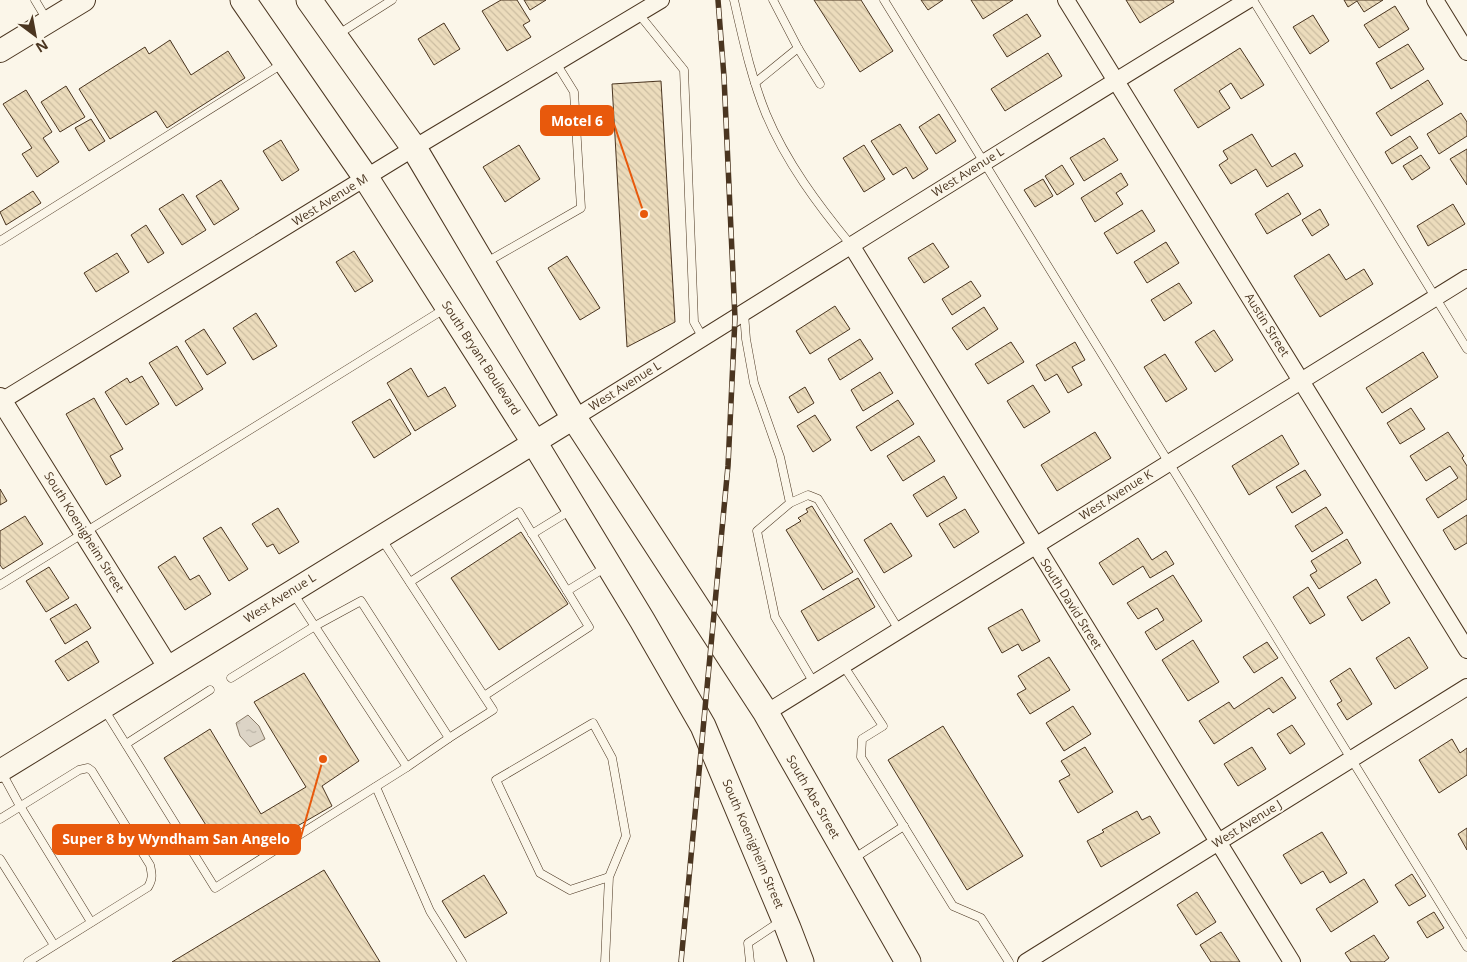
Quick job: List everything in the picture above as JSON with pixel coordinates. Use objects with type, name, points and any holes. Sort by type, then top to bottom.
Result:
[{"type":"main road","points":[[0,51],[84,0]]},
{"type":"main road","name":"South Bryant Boulevard","points":[[243,0],[366,178],[448,306],[534,442],[703,726]]},
{"type":"main road","points":[[309,0],[414,148],[574,418]]},
{"type":"main road","name":"West Avenue L","points":[[0,771],[574,418]]},
{"type":"main road","name":"South Abe Street","points":[[574,418],[766,713],[908,962]]},
{"type":"main road","name":"South Koenigheim Street","points":[[703,726],[801,962]]},
{"type":"street","name":"West Avenue M","points":[[1,400],[661,0]]},
{"type":"street","name":"Austin Street","points":[[1066,0],[1467,650]]},
{"type":"street","name":"West Avenue L","points":[[574,418],[1116,80],[1248,0]]},
{"type":"street","points":[[1435,0],[1467,52]]},
{"type":"street","name":"South David Street","points":[[851,245],[1292,962]]},
{"type":"street","name":"West Avenue K","points":[[766,713],[1467,278]]},
{"type":"street","name":"South Koenigheim Street","points":[[1,400],[168,667]]},
{"type":"street","name":"West Avenue J","points":[[1026,962],[1467,687]]},
{"type":"lane","points":[[35,0],[48,22]]},
{"type":"lane","points":[[334,36],[392,0]]},
{"type":"lane","points":[[734,0],[748,62],[766,114],[787,157],[819,207],[851,245]]},
{"type":"lane","points":[[773,0],[798,48],[820,84]]},
{"type":"lane","points":[[884,0],[1467,947]]},
{"type":"lane","points":[[1253,0],[1467,349]]},
{"type":"lane","points":[[638,13],[684,70],[694,322],[703,338]]},
{"type":"lane","points":[[755,83],[798,48]]},
{"type":"lane","points":[[0,241],[286,62]]},
{"type":"lane","points":[[483,264],[581,208],[574,92],[556,63]]},
{"type":"lane","points":[[0,586],[448,306]]},
{"type":"lane","points":[[744,313],[746,339],[754,383],[780,457],[790,503]]},
{"type":"lane","points":[[814,683],[775,616],[757,531],[790,503],[808,495],[818,499],[898,630]]},
{"type":"lane","points":[[532,534],[574,508]]},
{"type":"lane","points":[[410,582],[519,512],[589,627],[484,696]]},
{"type":"lane","points":[[103,707],[215,888],[407,768],[493,710],[380,536]]},
{"type":"lane","points":[[567,591],[608,565]]},
{"type":"lane","points":[[292,591],[407,768]]},
{"type":"lane","points":[[231,678],[315,626],[361,601],[449,738]]},
{"type":"lane","points":[[843,665],[882,726],[862,739],[861,757],[954,906],[981,918],[1010,962]]},
{"type":"lane","points":[[126,744],[210,690]]},
{"type":"lane","points":[[605,962],[609,877],[626,836],[612,758],[593,723],[496,780],[540,873],[570,890],[609,877]]},
{"type":"lane","points":[[0,819],[79,770],[88,768],[92,771],[150,865],[152,875],[152,880],[148,886],[28,962]]},
{"type":"lane","points":[[0,771],[91,922]]},
{"type":"lane","points":[[376,787],[430,911],[462,962]]},
{"type":"lane","points":[[850,861],[904,826]]},
{"type":"lane","points":[[0,859],[54,945]]},
{"type":"lane","points":[[750,962],[748,944],[784,919]]},
{"type":"water","points":[[248,715],[259,726],[265,739],[250,747],[240,736],[236,723]]},
{"type":"building","points":[[501,0],[517,0],[530,21],[523,25],[531,37],[507,51],[482,11]]},
{"type":"building","points":[[524,0],[546,0],[530,10]]},
{"type":"building","points":[[814,0],[861,0],[893,51],[860,72]]},
{"type":"building","points":[[921,0],[943,0],[928,10]]},
{"type":"building","points":[[971,0],[1013,0],[983,19]]},
{"type":"building","points":[[1126,0],[1173,0],[1174,2],[1140,23]]},
{"type":"building","points":[[1344,0],[1383,0],[1364,12],[1357,1],[1348,7]]},
{"type":"building","points":[[1395,6],[1409,29],[1379,48],[1364,25]]},
{"type":"building","points":[[1027,14],[1041,36],[1007,57],[993,35]]},
{"type":"building","points":[[1313,15],[1329,41],[1310,54],[1293,27]]},
{"type":"building","points":[[444,23],[460,49],[434,65],[418,39]]},
{"type":"building","points":[[170,40],[191,75],[228,51],[245,78],[167,128],[156,111],[110,139],[79,89],[145,47],[149,54]]},
{"type":"building","points":[[1408,44],[1424,69],[1391,89],[1376,63]]},
{"type":"building","points":[[1240,48],[1264,85],[1241,99],[1231,83],[1219,91],[1230,108],[1198,128],[1174,90]]},
{"type":"building","points":[[1048,53],[1062,76],[1005,111],[991,89]]},
{"type":"building","points":[[1428,80],[1443,104],[1391,136],[1376,113]]},
{"type":"building","points":[[661,81],[675,322],[627,347],[612,84]]},
{"type":"building","points":[[66,86],[85,117],[60,132],[41,102]]},
{"type":"building","points":[[26,90],[52,132],[43,138],[59,162],[37,177],[22,154],[32,148],[3,104]]},
{"type":"building","points":[[1461,113],[1467,122],[1467,136],[1439,154],[1427,134]]},
{"type":"building","points":[[939,114],[956,141],[936,154],[919,127]]},
{"type":"building","points":[[91,119],[105,141],[89,151],[75,128]]},
{"type":"building","points":[[900,124],[928,169],[913,179],[906,167],[893,175],[871,141]]},
{"type":"building","points":[[1252,134],[1272,167],[1295,153],[1303,166],[1267,187],[1256,169],[1231,184],[1219,165],[1228,159],[1223,151]]},
{"type":"building","points":[[1410,136],[1418,148],[1392,164],[1385,152]]},
{"type":"building","points":[[1104,138],[1118,160],[1084,181],[1070,158]]},
{"type":"building","points":[[281,140],[299,170],[282,181],[263,151]]},
{"type":"building","points":[[519,145],[540,179],[505,202],[483,167]]},
{"type":"building","points":[[864,145],[885,179],[864,192],[843,158]]},
{"type":"building","points":[[1467,149],[1467,185],[1450,159]]},
{"type":"building","points":[[1421,155],[1430,168],[1412,180],[1403,166]]},
{"type":"building","points":[[1062,165],[1074,184],[1057,195],[1045,176]]},
{"type":"building","points":[[1121,173],[1128,185],[1116,193],[1123,204],[1095,222],[1081,198]]},
{"type":"building","points":[[1043,179],[1053,196],[1035,207],[1024,190]]},
{"type":"building","points":[[221,180],[239,209],[214,225],[196,196]]},
{"type":"building","points":[[33,191],[41,203],[6,225],[0,212]]},
{"type":"building","points":[[1288,193],[1301,214],[1267,234],[1255,214]]},
{"type":"building","points":[[183,194],[206,230],[182,245],[159,209]]},
{"type":"building","points":[[1453,204],[1465,224],[1428,246],[1417,226]]},
{"type":"building","points":[[1320,209],[1329,225],[1312,236],[1302,220]]},
{"type":"building","points":[[1142,210],[1155,231],[1117,254],[1104,233]]},
{"type":"building","points":[[146,225],[164,253],[148,263],[131,235]]},
{"type":"building","points":[[1166,242],[1179,263],[1147,283],[1134,262]]},
{"type":"building","points":[[933,243],[949,267],[924,283],[908,258]]},
{"type":"building","points":[[354,251],[373,281],[355,292],[336,262]]},
{"type":"building","points":[[117,253],[129,272],[96,292],[84,273]]},
{"type":"building","points":[[1329,254],[1346,280],[1364,269],[1373,284],[1320,317],[1294,276]]},
{"type":"building","points":[[567,256],[600,308],[580,320],[548,268]]},
{"type":"building","points":[[971,281],[981,296],[952,315],[942,299]]},
{"type":"building","points":[[1179,283],[1192,303],[1164,321],[1151,300]]},
{"type":"building","points":[[835,306],[850,329],[810,354],[796,331]]},
{"type":"building","points":[[984,307],[998,329],[967,350],[952,328]]},
{"type":"building","points":[[256,313],[277,346],[253,360],[233,328]]},
{"type":"building","points":[[204,329],[226,363],[207,375],[185,341]]},
{"type":"building","points":[[1214,330],[1233,360],[1215,372],[1195,342]]},
{"type":"building","points":[[860,339],[873,359],[840,380],[828,359]]},
{"type":"building","points":[[1011,342],[1024,362],[988,384],[975,364]]},
{"type":"building","points":[[1075,342],[1085,360],[1072,367],[1082,385],[1068,393],[1057,374],[1045,381],[1036,365]]},
{"type":"building","points":[[177,346],[203,389],[176,406],[149,363]]},
{"type":"building","points":[[1423,352],[1438,377],[1382,413],[1366,388]]},
{"type":"building","points":[[1165,354],[1187,389],[1166,402],[1144,367]]},
{"type":"building","points":[[411,368],[428,397],[445,387],[456,406],[415,431],[387,383]]},
{"type":"building","points":[[880,372],[893,393],[863,411],[851,390]]},
{"type":"building","points":[[142,376],[159,404],[126,425],[105,392],[127,378],[130,383]]},
{"type":"building","points":[[1033,385],[1050,412],[1024,428],[1007,401]]},
{"type":"building","points":[[805,387],[814,403],[798,413],[789,397]]},
{"type":"building","points":[[94,398],[123,449],[110,456],[121,476],[106,485],[66,414]]},
{"type":"building","points":[[390,399],[411,434],[374,458],[352,422]]},
{"type":"building","points":[[898,400],[914,424],[871,451],[856,427]]},
{"type":"building","points":[[1411,408],[1425,429],[1400,444],[1387,423]]},
{"type":"building","points":[[815,415],[831,440],[813,452],[797,426]]},
{"type":"building","points":[[1095,432],[1111,458],[1057,491],[1041,465]]},
{"type":"building","points":[[1448,432],[1464,456],[1462,458],[1467,466],[1467,499],[1438,518],[1426,499],[1458,478],[1450,466],[1426,481],[1410,456]]},
{"type":"building","points":[[1282,435],[1299,464],[1249,495],[1232,466]]},
{"type":"building","points":[[919,436],[935,461],[903,481],[887,456]]},
{"type":"building","points":[[1305,470],[1321,495],[1292,513],[1276,487]]},
{"type":"building","points":[[944,476],[957,498],[927,517],[913,495]]},
{"type":"building","points":[[0,489],[7,501],[0,505]]},
{"type":"building","points":[[812,506],[853,572],[823,590],[786,530],[801,521],[798,518],[808,512],[806,509]]},
{"type":"building","points":[[1326,507],[1343,533],[1312,552],[1295,526]]},
{"type":"building","points":[[278,508],[299,542],[279,554],[273,544],[267,547],[252,524]]},
{"type":"building","points":[[965,509],[979,532],[954,548],[939,524]]},
{"type":"building","points":[[1467,515],[1467,543],[1455,550],[1443,530]]},
{"type":"building","points":[[25,516],[43,544],[3,569],[0,565],[0,531]]},
{"type":"building","points":[[891,523],[912,556],[884,573],[864,540]]},
{"type":"building","points":[[221,527],[248,569],[229,581],[203,538]]},
{"type":"building","points":[[521,532],[568,604],[499,650],[451,578]]},
{"type":"building","points":[[1138,538],[1152,560],[1166,551],[1174,564],[1150,578],[1143,566],[1113,585],[1099,563]]},
{"type":"building","points":[[1347,539],[1361,563],[1319,589],[1310,575],[1317,571],[1311,561]]},
{"type":"building","points":[[175,556],[190,580],[199,575],[211,594],[185,610],[158,567]]},
{"type":"building","points":[[49,567],[69,598],[46,612],[26,581]]},
{"type":"building","points":[[1173,575],[1202,621],[1156,650],[1145,632],[1164,620],[1157,608],[1138,619],[1127,603]]},
{"type":"building","points":[[858,578],[875,607],[818,641],[801,611]]},
{"type":"building","points":[[1376,579],[1390,603],[1362,621],[1347,597]]},
{"type":"building","points":[[1308,587],[1325,615],[1310,624],[1293,597]]},
{"type":"building","points":[[76,604],[91,628],[65,644],[50,619]]},
{"type":"building","points":[[1022,609],[1040,641],[1022,651],[1018,644],[1002,653],[988,628]]},
{"type":"building","points":[[1409,637],[1428,668],[1395,689],[1376,658]]},
{"type":"building","points":[[1193,640],[1219,682],[1188,701],[1162,660]]},
{"type":"building","points":[[87,641],[99,662],[68,681],[55,661]]},
{"type":"building","points":[[1267,642],[1278,658],[1254,673],[1243,657]]},
{"type":"building","points":[[1049,657],[1070,690],[1030,714],[1017,694],[1026,689],[1018,676]]},
{"type":"building","points":[[1350,668],[1372,704],[1347,720],[1337,704],[1342,701],[1330,681]]},
{"type":"building","points":[[304,673],[359,761],[322,786],[332,806],[268,843],[254,825],[219,846],[164,758],[210,729],[261,814],[306,787],[254,702]]},
{"type":"building","points":[[1282,677],[1296,698],[1273,713],[1269,708],[1214,744],[1199,721],[1229,702],[1234,709]]},
{"type":"building","points":[[1073,706],[1091,734],[1064,751],[1046,723]]},
{"type":"building","points":[[1292,725],[1305,744],[1290,754],[1277,734]]},
{"type":"building","points":[[943,726],[1023,856],[967,890],[888,760]]},
{"type":"building","points":[[1452,739],[1460,753],[1467,748],[1467,775],[1439,793],[1419,760]]},
{"type":"building","points":[[1085,747],[1113,792],[1078,813],[1059,781],[1070,775],[1061,761]]},
{"type":"building","points":[[1252,747],[1266,769],[1238,786],[1224,764]]},
{"type":"building","points":[[1137,811],[1142,820],[1150,816],[1160,833],[1101,867],[1087,841],[1104,832],[1102,830]]},
{"type":"building","points":[[1467,828],[1467,850],[1458,834]]},
{"type":"building","points":[[1322,832],[1347,873],[1330,883],[1323,871],[1301,884],[1283,855]]},
{"type":"building","points":[[324,870],[380,962],[172,962]]},
{"type":"building","points":[[1412,874],[1426,896],[1409,906],[1395,885]]},
{"type":"building","points":[[484,875],[507,913],[465,938],[442,901]]},
{"type":"building","points":[[1364,879],[1378,902],[1331,932],[1316,909]]},
{"type":"building","points":[[1197,892],[1216,922],[1196,935],[1177,905]]},
{"type":"building","points":[[1434,912],[1444,928],[1427,938],[1417,922]]},
{"type":"building","points":[[1221,932],[1240,962],[1211,962],[1200,945]]},
{"type":"building","points":[[1374,935],[1389,958],[1384,962],[1351,962],[1345,953]]},
{"type":"railway","points":[[681,962],[728,466],[735,318],[724,77],[718,0]]},
{"type":"place","name":"Motel 6","points":[[644,214]]},
{"type":"place","name":"Super 8 by Wyndham San Angelo","points":[[323,759]]}]
